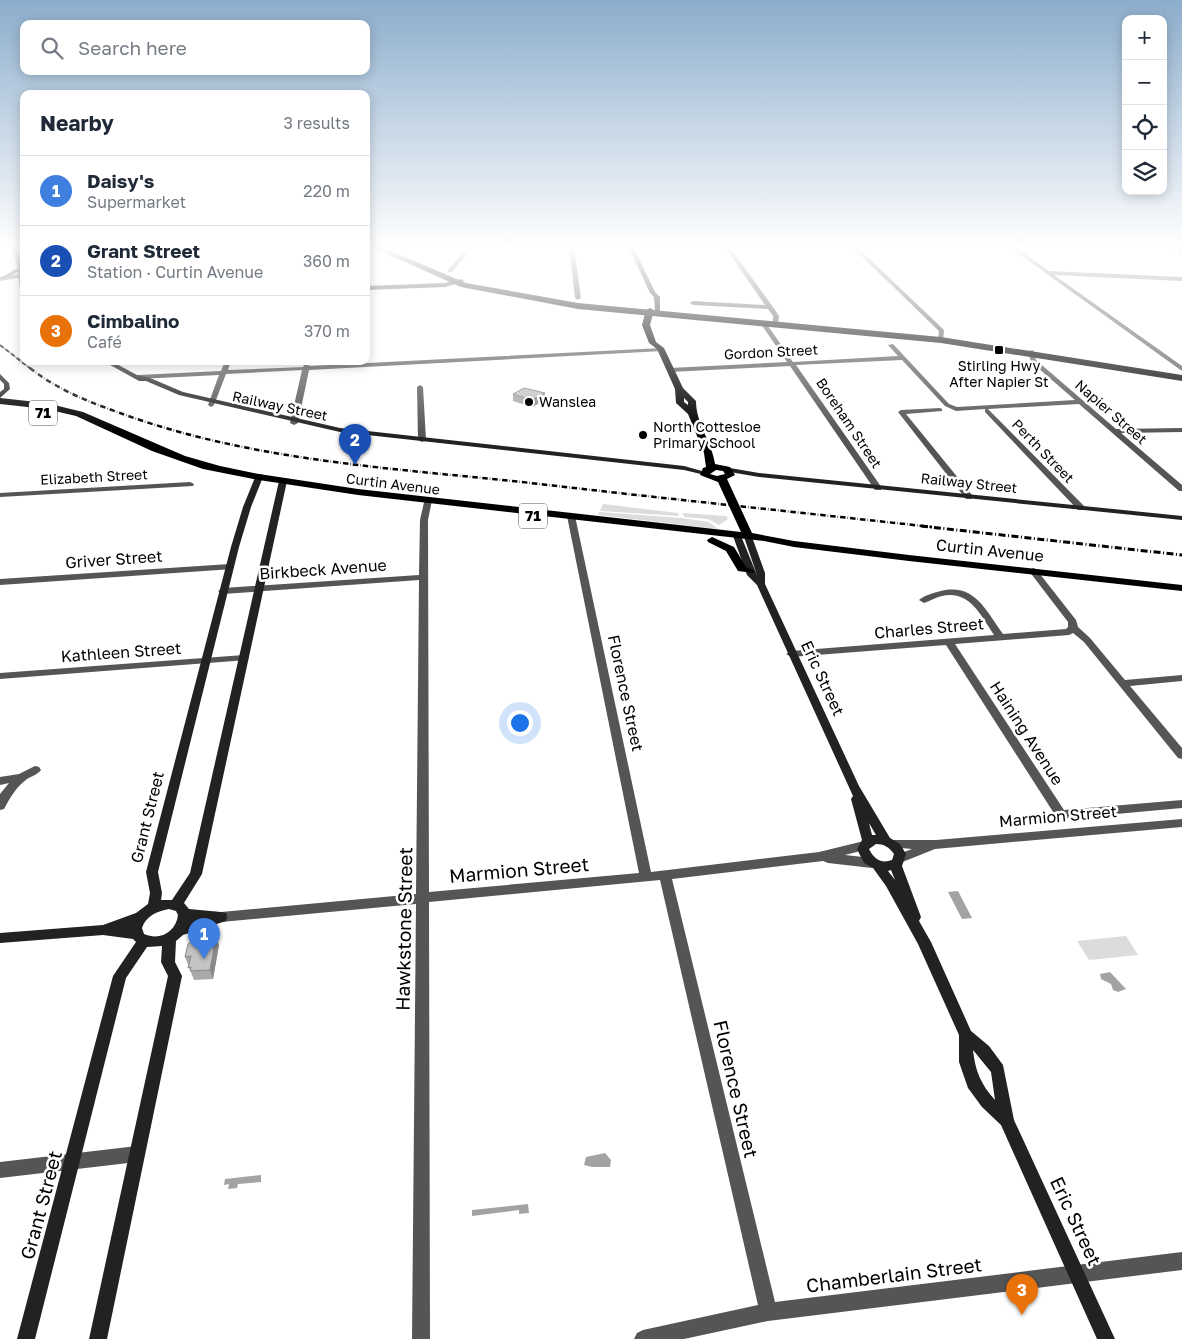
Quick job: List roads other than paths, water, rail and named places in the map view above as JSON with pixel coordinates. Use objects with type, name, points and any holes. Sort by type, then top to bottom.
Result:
[{"type":"highway","points":[[607,308],[654,312]]},
{"type":"highway","points":[[626,308],[942,339],[1182,376]]},
{"type":"highway","points":[[626,311],[646,325]]},
{"type":"highway","points":[[3,392],[14,402]]},
{"type":"highway","name":"71","points":[[0,401],[14,402]]},
{"type":"highway","name":"Curtin Avenue","points":[[14,402],[34,404],[90,418],[155,449],[197,464],[258,480]]},
{"type":"highway","name":"Curtin Avenue","points":[[0,406],[57,415],[85,424],[140,452],[186,467],[258,480]]},
{"type":"main road","points":[[646,325],[654,312]]},
{"type":"main road","name":"Eric Street","points":[[654,312],[656,326],[662,342],[660,349]]},
{"type":"main road","name":"Eric Street","points":[[646,325],[653,343],[660,349],[679,389],[680,403],[692,413],[726,495],[749,540]]},
{"type":"main road","name":"Curtin Avenue","points":[[258,480],[737,539],[1182,588]]},
{"type":"main road","name":"Curtin Avenue","points":[[572,518],[712,540],[737,539]]},
{"type":"main road","name":"Eric Street","points":[[737,519],[737,539]]},
{"type":"main road","points":[[712,540],[730,549],[742,568],[749,571]]},
{"type":"street","name":"Boreham Street","points":[[771,308],[776,316],[771,324],[793,363],[878,488]]},
{"type":"street","points":[[918,308],[939,329],[942,339]]},
{"type":"street","points":[[1098,308],[1182,369]]},
{"type":"street","points":[[891,345],[904,358],[944,408]]},
{"type":"street","points":[[370,361],[660,349]]},
{"type":"street","name":"Napier Street","points":[[1030,353],[1033,361],[1182,489]]},
{"type":"street","name":"Gordon Street","points":[[670,370],[904,358]]},
{"type":"street","name":"Railway Street","points":[[114,365],[177,396],[340,433],[411,441],[422,440],[717,473],[759,475],[1180,518]]},
{"type":"street","points":[[211,404],[227,365]]},
{"type":"street","points":[[138,377],[224,373],[298,365]]},
{"type":"street","points":[[295,422],[307,365]]},
{"type":"street","points":[[0,376],[6,380],[3,392]]},
{"type":"street","points":[[420,387],[422,440]]},
{"type":"street","points":[[969,497],[901,412],[944,408],[956,409],[1080,402]]},
{"type":"street","name":"Perth Street","points":[[987,411],[1081,508]]},
{"type":"street","points":[[1114,431],[1182,430]]},
{"type":"street","name":"Grant Street","points":[[154,907],[156,893],[152,872],[230,567],[258,480]]},
{"type":"street","points":[[103,930],[140,938],[152,943],[174,935],[183,926],[180,910],[196,874],[282,483]]},
{"type":"street","name":"Elizabeth Street","points":[[0,495],[190,484]]},
{"type":"street","name":"Hawkstone Street","points":[[421,1339],[425,501]]},
{"type":"street","name":"Florence Street","points":[[572,518],[646,877]]},
{"type":"street","name":"Eric Street","points":[[737,539],[749,571],[760,584],[853,786],[889,842]]},
{"type":"street","name":"Eric Street","points":[[749,540],[761,572],[760,584]]},
{"type":"street","name":"Griver Street","points":[[0,582],[230,567]]},
{"type":"street","points":[[1033,571],[1073,622],[1071,630],[1087,640],[1182,755]]},
{"type":"street","name":"Birkbeck Avenue","points":[[224,591],[424,577]]},
{"type":"street","points":[[926,589],[934,595]]},
{"type":"street","points":[[924,600],[934,595],[952,592],[972,599],[1000,637]]},
{"type":"street","name":"Charles Street","points":[[791,654],[1071,630]]},
{"type":"street","name":"Haining Avenue","points":[[948,642],[1061,815],[1182,804]]},
{"type":"street","name":"Kathleen Street","points":[[0,676],[244,658]]},
{"type":"street","points":[[1123,683],[1182,678]]},
{"type":"street","points":[[0,781],[22,777],[35,770]]},
{"type":"street","points":[[0,806],[5,795],[22,777]]},
{"type":"street","name":"Eric Street","points":[[853,786],[866,844]]},
{"type":"street","name":"Marmion Street","points":[[889,842],[936,845],[1182,823]]},
{"type":"street","points":[[877,839],[889,842],[899,850],[897,861],[887,867],[875,864],[864,855],[866,844],[877,839]]},
{"type":"street","name":"Marmion Street","points":[[174,935],[221,917],[665,875],[819,857],[866,844]]},
{"type":"street","name":"Marmion Street","points":[[897,861],[936,845]]},
{"type":"street","name":"Marmion Street","points":[[819,857],[875,864]]},
{"type":"street","name":"Eric Street","points":[[897,861],[924,942]]},
{"type":"street","name":"Eric Street","points":[[875,864],[890,883],[924,942],[966,1035],[984,1051],[998,1070],[1006,1120],[1106,1339]]},
{"type":"street","name":"Florence Street","points":[[665,875],[768,1312]]},
{"type":"street","points":[[0,938],[103,930],[140,916],[154,907],[180,910]]},
{"type":"street","name":"Marmion Street","points":[[180,910],[221,917]]},
{"type":"street","points":[[140,916],[136,922],[140,938]]},
{"type":"street","points":[[98,1339],[175,976],[168,962],[174,935]]},
{"type":"street","name":"Grant Street","points":[[26,1339],[120,976],[140,938]]},
{"type":"street","name":"Eric Street","points":[[966,1035],[964,1053],[968,1073],[994,1109],[1006,1120]]},
{"type":"street","points":[[0,1170],[137,1154]]},
{"type":"street","name":"Chamberlain Street","points":[[643,1339],[768,1312],[1182,1261]]},
{"type":"railway","points":[[0,345],[20,360]]},
{"type":"railway","points":[[26,365],[31,369]]},
{"type":"railway","points":[[30,368],[62,389],[120,413],[218,442],[268,452],[370,466],[932,527]]},
{"type":"railway","points":[[921,526],[1182,555]]},
{"type":"place","name":"Stirling Hwy After Napier St","points":[[999,350]]},
{"type":"place","name":"Wanslea","points":[[529,402]]},
{"type":"place","name":"North Cottesloe Primary School","points":[[643,435]]},
{"type":"place","name":"Grant Street","points":[[355,465]]},
{"type":"place","name":"Daisy's","points":[[204,959]]},
{"type":"place","name":"Cimbalino","points":[[1022,1315]]}]
